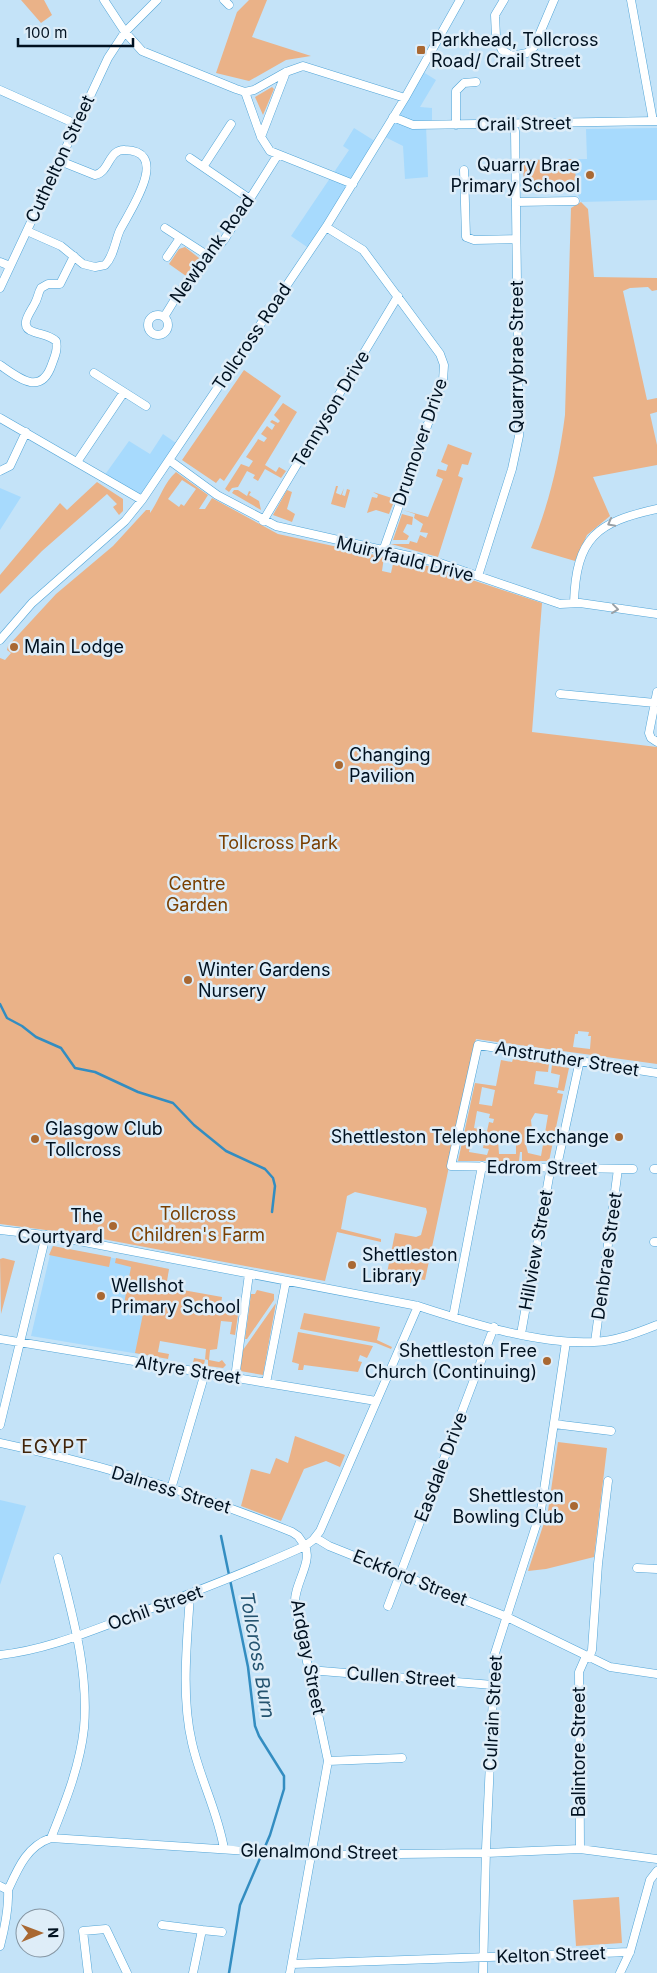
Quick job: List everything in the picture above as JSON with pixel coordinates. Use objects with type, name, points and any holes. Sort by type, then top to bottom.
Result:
[{"type":"street","points":[[104,0],[125,32],[138,48],[147,54],[245,92],[259,88],[296,67],[309,67],[405,98]]},
{"type":"street","name":"Cuthelton Street","points":[[0,288],[108,58],[125,32],[157,0]]},
{"type":"street","name":"Tollcross Road","points":[[0,640],[45,590],[124,521],[142,500],[326,227],[394,117],[460,0]]},
{"type":"street","points":[[504,0],[495,15],[496,37],[502,50],[512,56],[527,54],[534,47],[554,0]]},
{"type":"street","points":[[631,0],[655,121]]},
{"type":"street","points":[[261,137],[286,72]]},
{"type":"street","points":[[456,125],[456,91],[464,84],[476,82]]},
{"type":"street","points":[[0,90],[76,124]]},
{"type":"street","points":[[245,92],[265,146],[277,156],[353,184]]},
{"type":"street","name":"Crail Street","points":[[394,117],[413,125],[655,121]]},
{"type":"street","points":[[203,167],[231,124]]},
{"type":"street","name":"Quarrybrae Street","points":[[478,576],[512,469],[519,436],[515,131]]},
{"type":"street","points":[[27,231],[61,246],[83,264],[95,267],[108,262],[120,230],[145,183],[146,169],[142,156],[126,150],[115,152],[103,171],[95,175],[60,160]]},
{"type":"street","name":"Newbank Road","points":[[164,317],[180,291],[210,257],[277,156]]},
{"type":"street","points":[[190,158],[250,199]]},
{"type":"street","points":[[464,170],[466,237],[474,240],[516,239]]},
{"type":"street","points":[[516,202],[575,201]]},
{"type":"street","name":"Drumover Drive","points":[[326,227],[363,250],[440,354],[445,370],[443,381],[383,551]]},
{"type":"street","points":[[165,228],[210,257]]},
{"type":"street","points":[[167,257],[180,238]]},
{"type":"street","points":[[0,365],[20,378],[33,382],[42,380],[49,372],[56,352],[56,341],[48,336],[30,331],[27,327],[26,319],[41,288],[48,284],[60,284],[74,256]]},
{"type":"street","points":[[0,262],[10,266]]},
{"type":"street","name":"Tennyson Drive","points":[[263,521],[398,296]]},
{"type":"street","points":[[94,373],[146,406]]},
{"type":"street","points":[[77,462],[124,392]]},
{"type":"street","points":[[0,418],[142,500]]},
{"type":"street","points":[[0,472],[10,466],[26,432]]},
{"type":"street","name":"Muiryfauld Drive","points":[[169,460],[217,495],[263,521],[295,532],[440,563],[560,604],[574,603],[657,614]]},
{"type":"street","points":[[574,603],[580,564],[593,537],[603,527],[617,519],[657,509]]},
{"type":"street","points":[[657,692],[650,736],[657,742]]},
{"type":"street","points":[[560,694],[655,703]]},
{"type":"street","name":"Anstruther Street","points":[[451,1166],[478,1045],[657,1073]]},
{"type":"street","name":"Hillview Street","points":[[521,1334],[554,1166],[580,1060]]},
{"type":"street","name":"Edrom Street","points":[[451,1166],[554,1166],[634,1169]]},
{"type":"street","points":[[453,1318],[482,1166]]},
{"type":"street","name":"Denbrae Street","points":[[595,1342],[618,1169]]},
{"type":"street","points":[[0,1230],[46,1235],[418,1306],[453,1318],[521,1334],[566,1342],[595,1342],[639,1332],[657,1325]]},
{"type":"street","points":[[0,1425],[46,1235]]},
{"type":"street","points":[[235,1378],[249,1274]]},
{"type":"street","points":[[266,1383],[286,1281]]},
{"type":"street","points":[[305,1546],[316,1538],[418,1306]]},
{"type":"street","name":"Easdale Drive","points":[[388,1606],[494,1327]]},
{"type":"street","name":"Altyre Street","points":[[0,1340],[376,1401]]},
{"type":"street","name":"Culrain Street","points":[[483,1973],[482,1958],[495,1653],[541,1510],[566,1342]]},
{"type":"street","points":[[171,1489],[205,1373]]},
{"type":"street","points":[[554,1424],[610,1431]]},
{"type":"street","name":"Dalness Street","points":[[0,1443],[36,1450],[222,1505],[292,1532],[298,1536],[305,1546]]},
{"type":"street","name":"Balintore Street","points":[[580,1849],[579,1672],[592,1650],[598,1564],[608,1482]]},
{"type":"street","name":"Eckford Street","points":[[316,1538],[328,1546],[506,1616],[587,1657],[627,1671],[657,1674]]},
{"type":"street","name":"Ochil Street","points":[[0,1654],[35,1650],[78,1636],[240,1576],[305,1546]]},
{"type":"street","name":"Ardgay Street","points":[[290,1973],[328,1761],[294,1595],[307,1559],[305,1546]]},
{"type":"street","points":[[0,1946],[7,1916],[4,1888],[23,1858],[41,1841],[51,1838],[77,1762],[84,1727],[84,1678],[78,1636],[58,1558]]},
{"type":"street","points":[[637,1568],[657,1569]]},
{"type":"street","points":[[190,1594],[185,1670],[192,1742],[221,1832],[224,1849]]},
{"type":"street","name":"Cullen Street","points":[[309,1670],[493,1684]]},
{"type":"street","points":[[328,1761],[402,1758]]},
{"type":"street","name":"Glenalmond Street","points":[[51,1838],[311,1855],[486,1853],[580,1849],[657,1859]]},
{"type":"street","points":[[620,1973],[630,1952],[648,1885],[657,1871]]},
{"type":"street","points":[[162,1925],[222,1932]]},
{"type":"street","points":[[88,1973],[83,1931],[106,1929],[127,1973]]},
{"type":"street","points":[[193,1973],[202,1930]]},
{"type":"street","name":"Kelton Street","points":[[292,1964],[630,1952]]},
{"type":"shaded area","points":[[420,70],[436,80],[420,107],[432,108],[432,124],[426,125],[428,177],[405,179],[403,146],[383,136]]},
{"type":"shaded area","points":[[354,128],[378,143],[310,249],[291,236],[349,150],[343,146]]},
{"type":"shaded area","name":"Quarry Brae Primary School","points":[[657,128],[657,200],[581,202],[576,190],[524,191],[523,160],[587,159],[586,129]]},
{"type":"shaded area","points":[[163,434],[179,445],[142,499],[104,476],[129,441],[150,454]]},
{"type":"shaded area","points":[[0,488],[21,497],[0,530]]},
{"type":"shaded area","name":"Wellshot Primary School","points":[[52,1246],[169,1269],[151,1356],[31,1336]]},
{"type":"shaded area","points":[[0,1500],[26,1506],[0,1585]]},
{"type":"green space","points":[[21,0],[44,0],[52,15],[41,23]]},
{"type":"green space","points":[[249,0],[267,0],[252,37],[311,56],[286,60],[249,81],[216,73],[237,12]]},
{"type":"green space","points":[[272,87],[274,89],[263,115],[255,97]]},
{"type":"green space","points":[[575,159],[576,190],[524,191],[523,160]]},
{"type":"green space","points":[[581,202],[588,209],[594,277],[657,278],[657,290],[652,291],[648,287],[630,288],[623,291],[647,400],[657,398],[657,412],[650,414],[657,445],[657,465],[593,477],[610,516],[587,535],[575,561],[531,548],[548,499],[563,432],[571,208]]},
{"type":"green space","points":[[185,247],[199,258],[186,276],[169,264],[179,249]]},
{"type":"green space","points":[[244,370],[281,396],[224,481],[220,478],[216,483],[182,460]]},
{"type":"green space","points":[[283,403],[297,412],[265,465],[276,472],[279,467],[286,471],[281,478],[265,469],[258,481],[253,478],[255,475],[247,471],[238,487],[232,488],[229,492],[225,489],[241,464],[249,467],[253,461],[246,457],[258,439],[264,442],[267,438],[261,434],[267,426],[272,430],[275,425],[270,422],[272,420],[278,423],[280,421],[274,415]]},
{"type":"green space","points":[[448,444],[472,453],[468,465],[462,464],[458,476],[463,478],[438,557],[391,544],[409,544],[410,541],[417,543],[420,535],[426,538],[428,533],[420,532],[423,524],[414,518],[415,514],[403,510],[428,517],[443,479],[436,476],[438,469],[446,471],[448,465],[441,462]]},
{"type":"green space","name":"Tollcross Park","points":[[176,472],[208,495],[199,509],[205,509],[212,498],[278,534],[384,557],[382,571],[391,573],[394,559],[433,567],[542,603],[532,732],[657,747],[657,1064],[476,1039],[425,1280],[412,1278],[411,1283],[394,1280],[395,1274],[387,1273],[395,1233],[416,1237],[421,1235],[427,1212],[426,1208],[355,1192],[347,1196],[341,1229],[381,1239],[381,1242],[337,1232],[325,1281],[92,1237],[89,1232],[76,1234],[0,1224],[0,658],[5,660],[11,653],[7,650],[8,646],[56,594],[113,546],[146,510],[150,510],[150,513]],"holes":[[[182,480],[196,489],[184,506],[181,504],[179,507],[168,499]],[[578,1031],[589,1032],[588,1036],[591,1036],[590,1049],[573,1047],[575,1034],[578,1034]]]},
{"type":"green space","points":[[97,482],[123,499],[123,511],[119,515],[113,507],[117,504],[107,494],[42,551],[0,594],[0,575],[60,503],[67,510]]},
{"type":"green space","points":[[336,486],[338,486],[336,493],[341,495],[344,488],[342,495],[345,496],[347,489],[350,490],[345,508],[331,504]]},
{"type":"green space","points":[[234,490],[238,490],[247,496],[249,491],[251,492],[249,495],[259,501],[261,510],[232,493]]},
{"type":"green space","points":[[287,490],[292,492],[287,509],[295,514],[292,522],[273,515]]},
{"type":"green space","points":[[373,492],[395,499],[389,514],[376,510],[367,513],[372,497],[377,498],[378,495]]},
{"type":"green space","points":[[402,514],[413,517],[412,525],[407,524],[403,532],[409,536],[407,540],[393,540]]},
{"type":"green space","points":[[513,1059],[549,1064],[548,1072],[536,1071],[534,1084],[558,1088],[560,1075],[551,1073],[552,1065],[569,1068],[564,1091],[558,1090],[557,1093],[563,1094],[549,1161],[522,1161],[522,1152],[520,1152],[519,1161],[458,1161],[475,1083],[496,1086],[501,1060],[512,1062]],"holes":[[[482,1087],[495,1090],[492,1106],[479,1104]],[[477,1111],[490,1114],[489,1118],[494,1119],[493,1123],[489,1122],[487,1131],[474,1128]],[[535,1113],[548,1115],[545,1133],[532,1130],[531,1120]],[[472,1135],[485,1138],[483,1148],[489,1149],[487,1155],[469,1152]],[[531,1136],[544,1139],[541,1156],[528,1153],[526,1145]],[[503,1138],[516,1141],[516,1154],[499,1154],[498,1140]]]},
{"type":"green space","points":[[53,1246],[111,1257],[109,1267],[49,1255]]},
{"type":"green space","points":[[116,1258],[169,1269],[166,1287],[222,1297],[220,1312],[238,1315],[235,1335],[230,1334],[232,1322],[221,1321],[217,1349],[210,1350],[209,1360],[219,1362],[222,1360],[226,1365],[223,1368],[208,1366],[208,1360],[205,1359],[206,1349],[160,1341],[158,1352],[169,1354],[168,1359],[135,1353],[143,1314],[142,1312],[128,1309],[124,1304],[131,1267],[115,1263]]},
{"type":"green space","points":[[0,1259],[15,1261],[1,1314]]},
{"type":"green space","points":[[257,1290],[274,1294],[274,1300],[247,1339],[245,1339],[251,1294],[255,1294]]},
{"type":"green space","points":[[276,1303],[263,1375],[240,1371],[243,1350]]},
{"type":"green space","points":[[304,1313],[380,1327],[377,1340],[392,1347],[391,1349],[376,1343],[300,1329]]},
{"type":"green space","points":[[298,1332],[373,1346],[367,1358],[360,1355],[358,1361],[362,1362],[358,1372],[304,1365],[303,1370],[298,1370],[299,1364],[292,1362]]},
{"type":"green space","points":[[194,1358],[205,1360],[204,1365],[193,1363]]},
{"type":"green space","points":[[295,1436],[345,1455],[340,1467],[326,1461],[304,1469],[281,1521],[241,1506],[251,1469],[270,1474],[276,1458],[288,1463]]},
{"type":"green space","name":"Shettleston Bowling Club","points":[[558,1442],[607,1448],[594,1557],[546,1569],[528,1571],[548,1511]]},
{"type":"green space","points":[[619,1897],[622,1943],[576,1946],[573,1900]]},
{"type":"waterway","name":"Tollcross Burn","points":[[0,1004],[7,1018],[22,1026],[36,1037],[61,1048],[75,1068],[95,1072],[138,1092],[173,1103],[194,1125],[226,1151],[265,1169],[273,1178],[275,1186],[272,1212]]},
{"type":"waterway","name":"Tollcross Burn","points":[[221,1536],[248,1667],[255,1726],[259,1736],[284,1776],[284,1789],[270,1835],[240,1905],[229,1973]]},
{"type":"place","name":"Parkhead, Tollcross Road/ Crail Street","points":[[421,50]]},
{"type":"place","name":"Quarry Brae Primary School","points":[[590,175]]},
{"type":"place","name":"Main Lodge","points":[[14,647]]},
{"type":"place","name":"Changing Pavilion","points":[[339,765]]},
{"type":"place","name":"Winter Gardens Nursery","points":[[188,980]]},
{"type":"place","name":"Shettleston Telephone Exchange","points":[[619,1137]]},
{"type":"place","name":"Glasgow Club Tollcross","points":[[35,1139]]},
{"type":"place","name":"The Courtyard","points":[[113,1226]]},
{"type":"place","name":"Shettleston Library","points":[[352,1265]]},
{"type":"place","name":"Wellshot Primary School","points":[[101,1296]]},
{"type":"place","name":"Shettleston Free Church (Continuing)","points":[[547,1361]]},
{"type":"place","name":"Shettleston Bowling Club","points":[[574,1506]]},
{"type":"district","name":"EGYPT","points":[[55,1446]]},
{"type":"park label","name":"Centre Garden","points":[[197,894]]},
{"type":"park label","name":"Tollcross Children's Farm","points":[[198,1224]]}]
